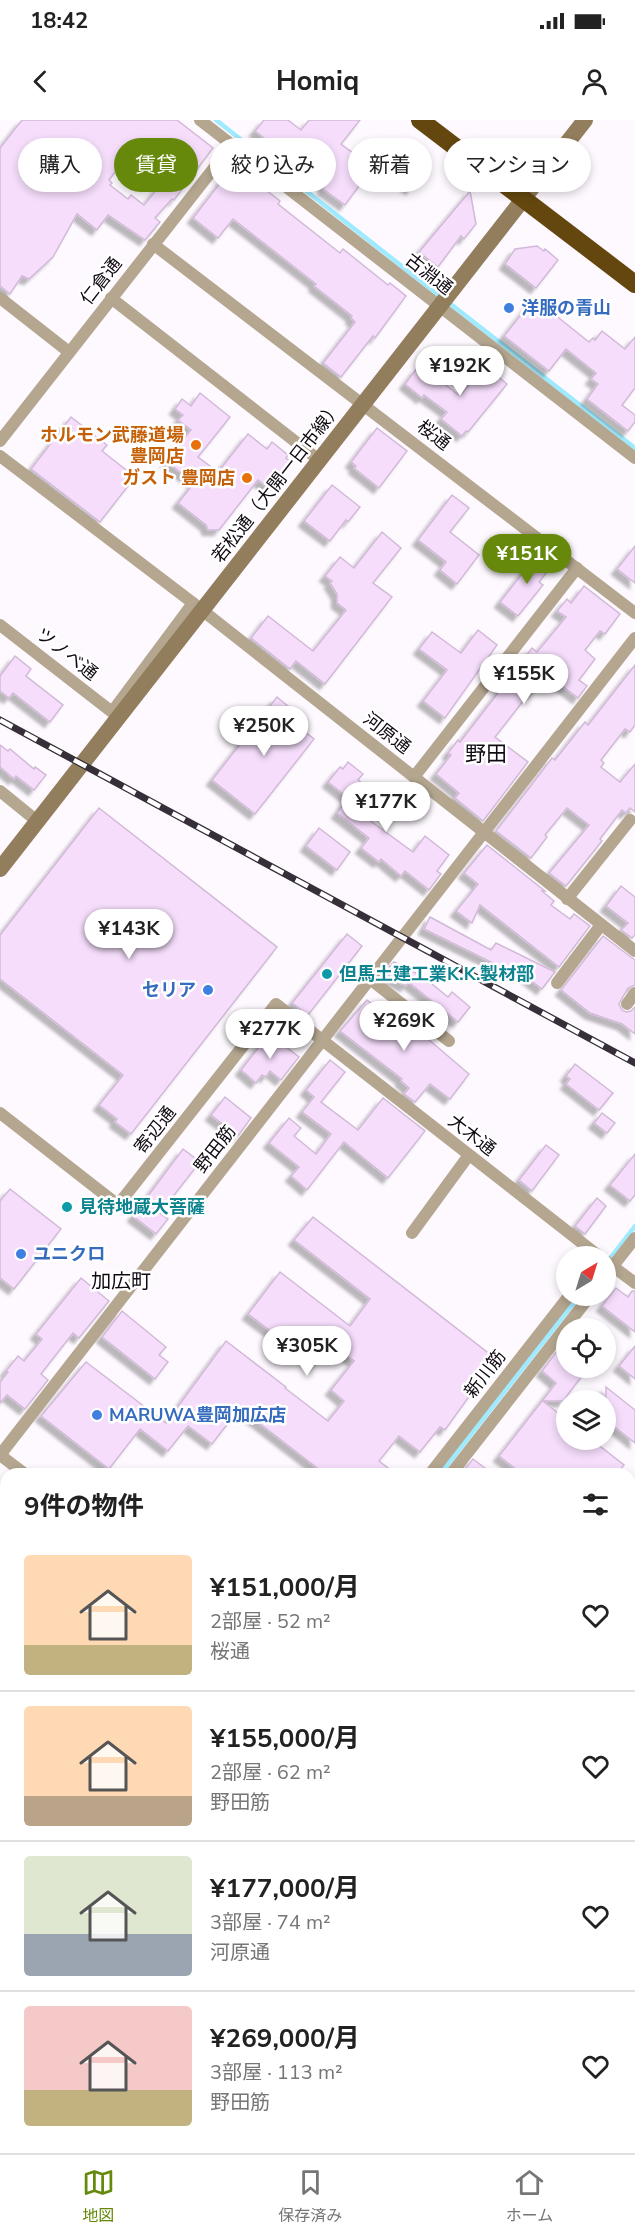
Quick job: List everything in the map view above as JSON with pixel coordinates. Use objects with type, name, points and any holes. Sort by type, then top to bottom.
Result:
[{"type":"highway","points":[[420,120],[635,284]]},
{"type":"street","name":"古淵通","points":[[200,120],[223,138]]},
{"type":"street","name":"若松通（大開一日市線）","points":[[0,869],[197,606],[364,404],[585,120]]},
{"type":"street","name":"仁倉通","points":[[0,441],[210,173]]},
{"type":"street","name":"古淵通","points":[[293,192],[635,458]]},
{"type":"street","name":"桜通","points":[[153,244],[635,613]]},
{"type":"street","points":[[0,298],[69,352]]},
{"type":"street","points":[[111,298],[319,460]]},
{"type":"street","name":"河原通","points":[[0,456],[197,606],[635,951]]},
{"type":"street","points":[[414,777],[577,568]]},
{"type":"street","name":"ツノベ通","points":[[0,625],[112,712],[197,606]]},
{"type":"street","name":"野田筋","points":[[0,1455],[635,638]]},
{"type":"street","points":[[0,791],[37,821]]},
{"type":"street","points":[[567,899],[630,820]]},
{"type":"street","points":[[557,983],[601,926]]},
{"type":"street","points":[[370,979],[449,1041]]},
{"type":"street","points":[[627,1004],[635,993]]},
{"type":"street","name":"寄辺通","points":[[0,1113],[118,1205],[276,1004],[322,1040]]},
{"type":"street","name":"大木通","points":[[322,1040],[586,1246]]},
{"type":"street","points":[[412,1233],[469,1155]]},
{"type":"street","points":[[616,1259],[635,1238]]},
{"type":"street","points":[[616,1273],[635,1284]]},
{"type":"street","name":"新川筋","points":[[435,1468],[561,1306]]},
{"type":"street","name":"新川筋","points":[[456,1468],[582,1306]]},
{"type":"street","points":[[0,1455],[17,1468]]},
{"type":"building","points":[[22,120],[177,120],[210,146],[210,152],[198,168],[198,138],[114,138],[114,173],[109,180],[114,192],[119,192],[128,199],[131,195],[144,205],[155,192],[180,192],[155,218],[160,222],[145,240],[108,215],[97,230],[77,214],[53,257],[29,279],[22,276],[10,294],[0,286],[0,148]]},
{"type":"building","points":[[264,120],[288,120],[301,130],[309,120],[360,120],[341,144],[348,149],[348,192],[355,192],[345,205],[327,192],[336,192],[336,138],[264,138],[255,131]]},
{"type":"building","points":[[213,192],[268,192],[280,201],[278,204],[340,253],[343,249],[388,285],[390,283],[406,296],[375,338],[373,336],[341,377],[323,363],[355,322],[352,316],[314,286],[316,284],[233,219],[218,238],[193,218]]},
{"type":"building","points":[[470,192],[476,224],[464,239],[461,236],[438,267],[419,252]]},
{"type":"building","points":[[537,246],[544,251],[545,249],[558,260],[536,288],[505,264],[515,249]]},
{"type":"building","points":[[534,298],[589,342],[593,338],[595,340],[602,331],[625,349],[635,337],[635,388],[622,405],[635,415],[635,422],[628,431],[587,399],[598,384],[591,379],[596,373],[566,349],[549,371],[504,336]]},
{"type":"building","points":[[484,365],[507,384],[468,432],[466,431],[462,436],[441,419],[447,412],[424,395],[422,398],[405,384],[417,368],[432,379],[434,376],[460,396]]},
{"type":"building","points":[[200,393],[230,417],[198,457],[218,472],[248,434],[267,449],[272,442],[288,455],[286,458],[291,462],[270,489],[258,480],[219,530],[208,530],[206,525],[178,503],[194,483],[166,461],[191,430],[178,420],[183,415],[175,409],[182,399],[191,406]]},
{"type":"building","points":[[71,417],[107,445],[102,451],[135,477],[100,522],[31,469]]},
{"type":"building","points":[[377,428],[407,451],[379,488],[354,468],[356,466],[351,462]]},
{"type":"building","points":[[332,485],[360,507],[348,522],[346,520],[330,541],[304,521]]},
{"type":"building","points":[[452,495],[469,508],[450,532],[479,555],[457,584],[440,570],[446,562],[418,540]]},
{"type":"building","points":[[382,532],[401,548],[373,583],[392,597],[325,684],[296,661],[290,669],[251,638],[268,616],[313,651],[346,610],[337,603],[337,594],[330,583],[332,581],[325,576],[340,557],[354,568]]},
{"type":"building","points":[[635,546],[635,583],[617,569]]},
{"type":"building","points":[[539,552],[553,564],[539,582],[543,585],[518,616],[500,602]]},
{"type":"building","points":[[584,586],[620,614],[605,634],[600,631],[585,650],[595,659],[579,680],[587,686],[578,698],[548,675],[533,693],[531,691],[495,737],[528,762],[483,821],[455,798],[459,793],[436,774],[451,755],[448,753],[458,740],[460,742],[504,685],[507,688],[525,664],[522,661],[532,648],[537,652],[566,617],[557,611],[567,599],[571,603]]},
{"type":"building","points":[[478,630],[497,645],[445,718],[423,701],[447,670],[419,649],[432,632],[461,653]]},
{"type":"building","points":[[15,656],[31,669],[26,676],[63,705],[50,722],[13,693],[9,698],[0,691],[0,676]]},
{"type":"building","points":[[635,665],[635,725],[630,732],[625,729],[601,760],[604,763],[601,767],[620,782],[635,764],[635,812],[630,808],[626,813],[622,810],[600,839],[602,841],[566,886],[549,873],[589,825],[567,808],[545,835],[547,837],[531,858],[496,831],[552,758],[555,760],[585,722],[588,725]]},
{"type":"building","points":[[277,697],[294,711],[288,719],[314,739],[255,814],[212,780]]},
{"type":"building","points":[[0,745],[8,751],[10,749],[34,769],[35,767],[46,775],[34,790],[16,776],[14,779],[0,767]]},
{"type":"building","points":[[348,762],[363,774],[358,780],[371,790],[361,802],[373,812],[368,819],[413,852],[425,836],[449,855],[437,871],[441,874],[429,890],[405,871],[401,876],[381,859],[379,862],[361,848],[369,838],[337,813],[348,798],[328,782],[340,767],[343,769]]},
{"type":"building","points":[[99,808],[277,947],[131,1134],[115,1122],[117,1119],[99,1105],[123,1075],[0,979],[0,935]]},
{"type":"building","points":[[319,828],[350,852],[337,870],[306,846]]},
{"type":"building","points":[[487,845],[545,891],[542,891],[554,901],[551,905],[570,919],[574,914],[590,926],[559,967],[480,905],[472,923],[456,911],[478,884],[464,873]]},
{"type":"building","points":[[621,886],[635,897],[635,935],[632,938],[621,930],[628,923],[606,906]]},
{"type":"building","points":[[430,917],[491,950],[496,943],[555,972],[542,989],[521,973],[519,976],[424,929]]},
{"type":"building","name":"但馬土建工業K.K.製材部","points":[[347,934],[362,946],[308,1015],[292,1003]]},
{"type":"building","points":[[603,936],[635,960],[635,985],[628,988],[619,1004],[626,1012],[635,1007],[635,1034],[622,1024],[590,1013],[561,990]]},
{"type":"building","points":[[394,962],[422,976],[448,997],[452,992],[470,1007],[458,1022],[408,982],[406,986],[388,977],[392,969],[389,967]]},
{"type":"building","points":[[367,1000],[383,1012],[385,1008],[412,1029],[414,1027],[469,1074],[450,1099],[430,1084],[415,1102],[404,1094],[409,1088],[401,1081],[402,1079],[340,1031]]},
{"type":"building","points":[[269,1034],[299,1057],[281,1080],[270,1071],[266,1077],[262,1075],[256,1083],[241,1070]]},
{"type":"building","points":[[330,1060],[345,1072],[321,1102],[358,1130],[383,1098],[425,1131],[388,1178],[344,1142],[307,1190],[291,1176],[299,1167],[269,1143],[289,1118],[301,1128],[294,1136],[316,1154],[331,1134],[302,1112],[314,1097],[306,1090]]},
{"type":"building","points":[[575,1064],[613,1093],[599,1110],[566,1084],[570,1079],[566,1076]]},
{"type":"building","points":[[225,1097],[251,1118],[238,1136],[211,1115]]},
{"type":"building","points":[[602,1113],[615,1123],[607,1133],[594,1123]]},
{"type":"building","points":[[546,1145],[559,1155],[532,1191],[519,1180]]},
{"type":"building","points":[[183,1149],[200,1162],[160,1213],[168,1219],[156,1234],[133,1216]]},
{"type":"building","points":[[635,1154],[635,1195],[630,1201],[610,1185]]},
{"type":"building","name":"ユニクロ","points":[[10,1189],[61,1229],[14,1289],[0,1278],[0,1201]]},
{"type":"building","points":[[597,1198],[606,1206],[585,1234],[575,1226]]},
{"type":"building","points":[[313,1217],[496,1359],[445,1430],[440,1427],[420,1452],[399,1436],[379,1461],[388,1468],[317,1468],[239,1409],[212,1444],[188,1426],[168,1451],[140,1429],[108,1468],[41,1416],[86,1362],[166,1423],[226,1341],[328,1421],[344,1401],[331,1390],[354,1361],[331,1343],[315,1365],[248,1314],[280,1272],[350,1326],[370,1299],[294,1240]]},
{"type":"building","points":[[81,1278],[109,1301],[79,1338],[73,1333],[41,1374],[48,1380],[25,1409],[7,1395],[0,1403],[0,1382],[8,1372],[6,1371],[18,1356],[24,1361],[42,1339],[36,1334]]},
{"type":"building","points":[[616,1288],[628,1297],[632,1291],[635,1291],[635,1332],[602,1306],[616,1306]]},
{"type":"building","points":[[122,1311],[166,1347],[159,1355],[168,1362],[155,1379],[102,1337]]},
{"type":"building","points":[[635,1346],[635,1379],[619,1366]]},
{"type":"building","points":[[556,1353],[556,1378],[580,1378],[571,1390],[556,1390],[556,1401],[543,1401],[556,1411],[556,1450],[605,1450],[624,1465],[622,1468],[514,1468],[499,1456],[556,1383],[542,1371]]},
{"type":"building","points":[[616,1395],[635,1410],[635,1443],[616,1428]]},
{"type":"building","points":[[473,1459],[485,1468],[466,1468]]},
{"type":"waterway","points":[[216,120],[441,297]]},
{"type":"waterway","points":[[448,302],[635,448]]},
{"type":"waterway","points":[[616,1251],[635,1226]]},
{"type":"waterway","points":[[445,1468],[571,1306]]},
{"type":"railway","points":[[0,720],[635,1063]]},
{"type":"place","name":"洋服の青山","points":[[509,308]]},
{"type":"place","name":"ホルモン武藤道場 豊岡店","points":[[196,445]]},
{"type":"place","name":"ガスト 豊岡店","points":[[247,478]]},
{"type":"place","name":"但馬土建工業K.K.製材部","points":[[327,974]]},
{"type":"place","name":"セリア","points":[[208,990]]},
{"type":"place","name":"見待地蔵大菩薩","points":[[67,1207]]},
{"type":"place","name":"ユニクロ","points":[[21,1254]]},
{"type":"place","name":"MARUWA豊岡加広店","points":[[97,1415]]},
{"type":"district","name":"野田","points":[[486,754]]},
{"type":"district","name":"加広町","points":[[121,1281]]}]
